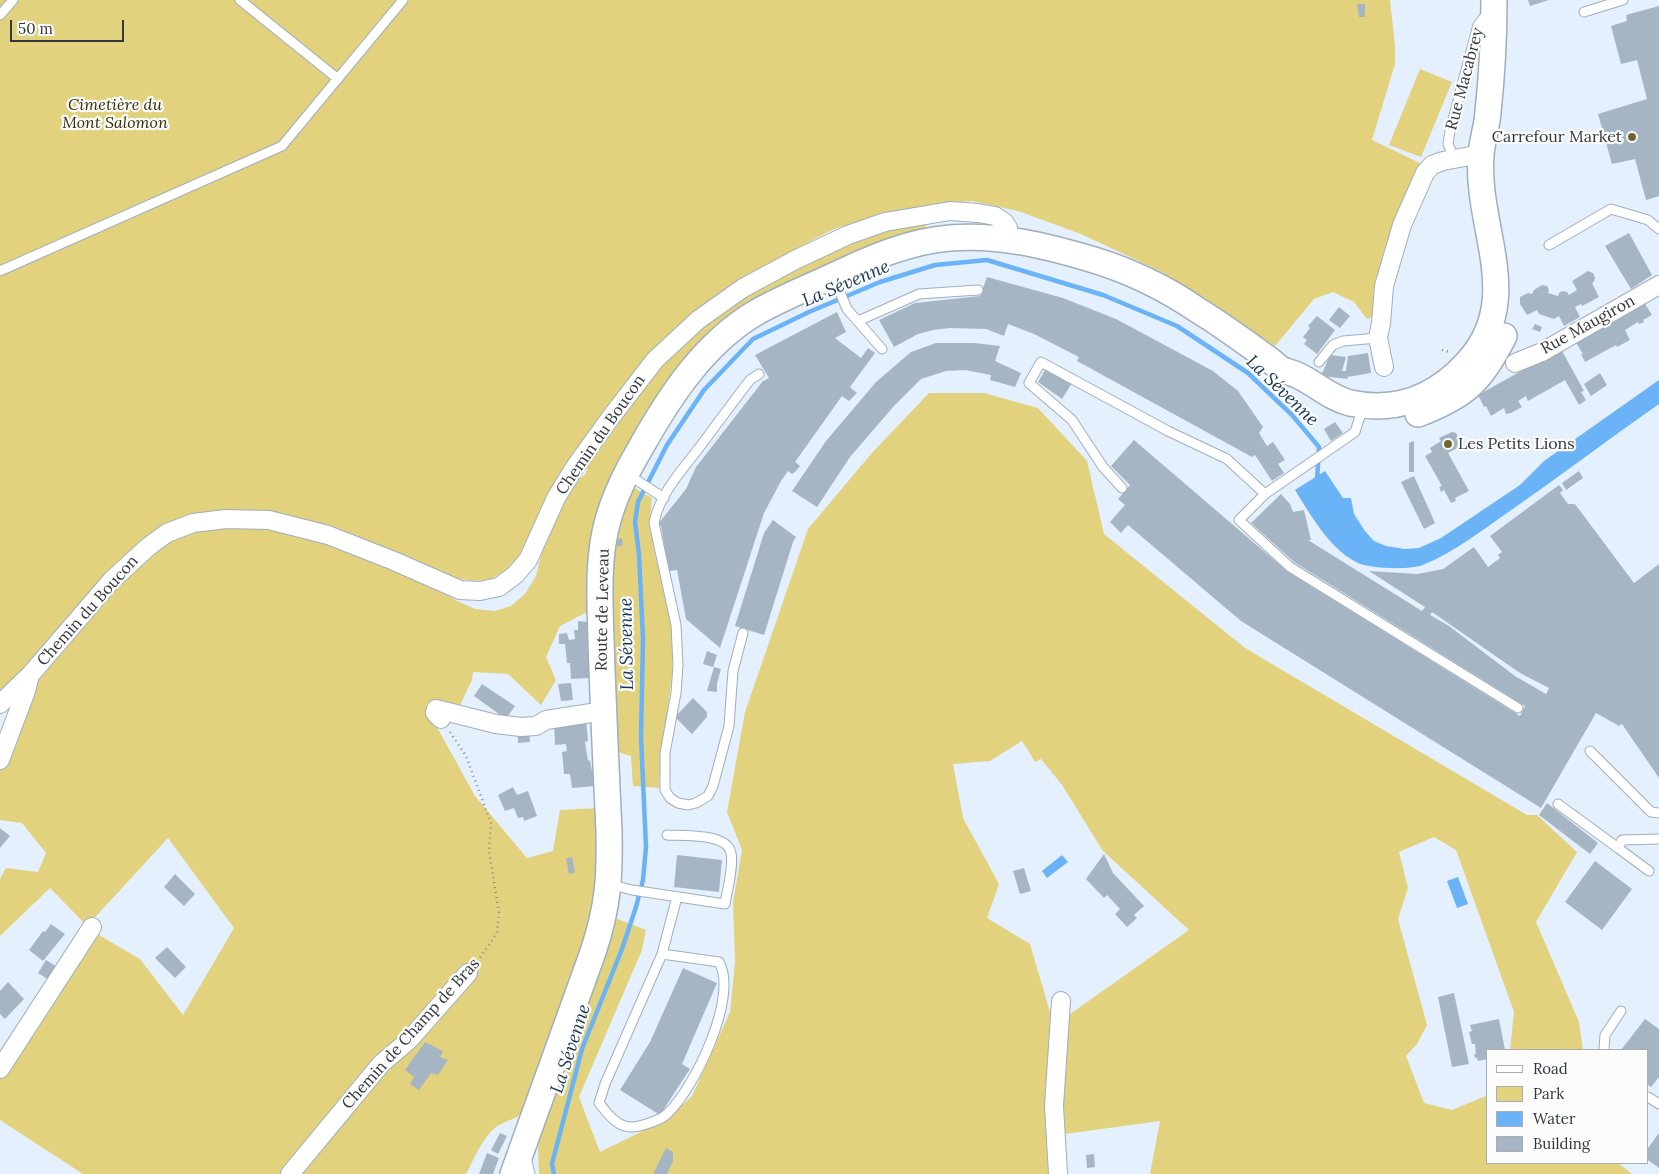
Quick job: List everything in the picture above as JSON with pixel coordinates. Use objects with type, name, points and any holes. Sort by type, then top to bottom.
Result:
[{"type":"street","points":[[1362,412],[1409,402],[1427,395],[1468,362],[1486,338],[1492,323],[1496,302],[1496,277],[1483,192],[1481,154],[1488,117],[1494,47],[1494,2]]},
{"type":"street","points":[[1362,412],[1390,421],[1412,417],[1451,401],[1465,392],[1483,372],[1505,334],[1510,317],[1512,280],[1488,117]]},
{"type":"street","points":[[1384,367],[1378,338],[1384,286],[1402,225],[1425,173],[1432,165],[1454,158],[1481,154]]},
{"type":"street","name":"Chemin du Boucon","points":[[0,704],[30,675],[98,596],[148,547],[167,533],[193,524],[226,519],[269,520],[328,535],[394,560],[460,590],[480,591],[498,586],[515,575],[528,560],[556,498],[575,467],[610,417],[655,360],[698,320],[743,288],[795,260],[848,235],[885,222],[950,211],[978,213],[995,216],[1004,222],[1008,228],[1009,238]]},
{"type":"street","name":"Route de Leveau","points":[[513,1174],[603,921],[620,887],[609,831],[600,608],[602,558],[608,519],[631,476],[658,417],[677,388],[715,344],[755,313],[836,283],[888,253],[932,240],[972,237],[1009,238],[1099,262],[1145,280],[1193,306],[1276,365],[1287,381],[1315,403],[1332,412],[1362,412]]},
{"type":"street","name":"Rue Maugiron","points":[[1514,363],[1542,352],[1659,285]]},
{"type":"street","points":[[0,760],[26,691],[30,675]]},
{"type":"street","points":[[440,719],[435,713],[436,708],[496,724],[521,727],[536,726],[546,720],[604,711]]},
{"type":"street","points":[[0,1069],[92,927]]},
{"type":"street","name":"Chemin de Champ de Bras","points":[[290,1174],[381,1064],[410,1040],[468,973]]},
{"type":"street","points":[[1058,1174],[1054,1106],[1061,1001]]},
{"type":"lane","points":[[0,15],[13,0]]},
{"type":"lane","points":[[240,0],[338,79]]},
{"type":"lane","points":[[0,272],[282,146],[403,0]]},
{"type":"lane","points":[[1584,12],[1623,0]]},
{"type":"lane","name":"Rue Macabrey","points":[[1454,158],[1448,144],[1450,132],[1478,25],[1494,2]]},
{"type":"lane","points":[[1549,245],[1611,209],[1648,220],[1659,229]]},
{"type":"lane","points":[[1648,220],[1659,216]]},
{"type":"lane","points":[[836,283],[847,309],[882,348]]},
{"type":"lane","points":[[858,321],[919,294],[978,290]]},
{"type":"lane","points":[[1319,362],[1333,345],[1343,341],[1378,338]]},
{"type":"lane","points":[[1122,488],[1103,467],[1072,420],[1029,383],[1041,362],[1168,431],[1227,459],[1265,494]]},
{"type":"lane","points":[[742,633],[733,671],[729,726],[713,786],[708,796],[696,803],[688,805],[678,803],[670,798],[665,790],[665,753],[676,693],[678,665],[676,625],[654,523],[659,504],[682,471],[750,380],[759,374]]},
{"type":"lane","points":[[1362,412],[1355,432],[1287,481],[1265,494],[1239,520],[1290,567],[1518,708]]},
{"type":"lane","points":[[631,476],[664,498]]},
{"type":"lane","points":[[1590,751],[1650,812],[1659,813]]},
{"type":"lane","points":[[1558,804],[1649,871]]},
{"type":"lane","points":[[620,887],[725,904],[732,853],[727,845],[716,838],[667,835]]},
{"type":"lane","points":[[1618,848],[1622,840],[1659,839]]},
{"type":"lane","points":[[662,954],[719,962],[725,987],[721,1014],[710,1044],[687,1088],[666,1115],[646,1124],[630,1127],[615,1122],[599,1103],[605,1084],[662,954],[677,897]]},
{"type":"lane","points":[[1604,1049],[1606,1035],[1620,1010]]},
{"type":"lane","points":[[523,1146],[530,1174]]},
{"type":"path","points":[[1442,350],[1453,352]]},
{"type":"path","name":"Chemin de Champ de Bras","points":[[440,719],[466,756],[491,823],[489,851],[499,905],[497,933],[468,973]]},
{"type":"green space","name":"Cimetière du Mont Salomon","points":[[0,0],[1390,0],[1395,64],[1372,140],[1420,163],[1394,221],[1380,268],[1377,315],[1367,319],[1354,302],[1333,292],[1314,299],[1275,346],[1162,272],[1081,234],[1018,211],[972,201],[943,203],[879,215],[834,229],[728,287],[697,309],[653,354],[534,528],[516,561],[504,571],[491,579],[475,581],[454,578],[368,541],[367,555],[415,575],[457,601],[475,609],[495,611],[511,606],[525,594],[536,576],[547,531],[572,483],[586,474],[588,462],[650,374],[701,325],[762,288],[840,245],[888,230],[925,222],[926,228],[848,255],[734,317],[649,409],[589,611],[560,626],[546,657],[556,680],[541,705],[508,674],[473,672],[472,680],[459,707],[433,700],[428,711],[475,796],[527,858],[553,851],[560,810],[600,808],[602,854],[592,931],[524,1113],[499,1125],[491,1132],[479,1149],[466,1174],[83,1174],[0,1120],[0,1074],[92,931],[140,959],[183,1015],[234,928],[168,838],[87,926],[50,888],[0,936],[0,879],[6,868],[38,872],[46,853],[22,823],[0,820],[0,769],[6,759],[29,701],[0,697]]},
{"type":"green space","points":[[1420,69],[1452,82],[1421,157],[1389,145]]},
{"type":"green space","points":[[929,393],[984,393],[1038,408],[1087,461],[1104,534],[1245,648],[1527,815],[1537,815],[1577,852],[1536,922],[1579,1022],[1583,1049],[1510,1049],[1514,1012],[1456,850],[1434,837],[1399,852],[1408,888],[1398,919],[1427,1025],[1417,1044],[1406,1056],[1424,1103],[1452,1110],[1486,1096],[1486,1164],[1619,1164],[1632,1174],[1150,1174],[1160,1121],[1065,1134],[1061,1102],[1067,1023],[1070,1014],[1189,930],[1103,851],[1062,785],[1041,759],[1035,762],[1022,741],[990,761],[953,764],[963,818],[999,884],[987,918],[1030,944],[1050,1012],[1048,1118],[1051,1174],[539,1174],[538,1146],[554,1088],[615,918],[646,930],[642,950],[579,1097],[600,1152],[667,1119],[692,1096],[730,1012],[735,962],[733,902],[742,850],[727,812],[745,712],[808,529],[871,454]]},
{"type":"green space","points":[[631,486],[652,498],[651,532],[672,630],[673,662],[659,788],[633,786],[631,756],[618,752],[610,554]]},
{"type":"water","points":[[1659,380],[1659,404],[1468,540],[1435,560],[1417,567],[1389,568],[1370,566],[1356,562],[1346,556],[1314,520],[1295,490],[1325,471],[1343,498],[1351,498],[1354,514],[1374,541],[1386,546],[1405,549],[1419,548],[1441,538],[1520,485],[1544,461]]},
{"type":"water","points":[[1062,855],[1068,862],[1047,878],[1042,871]]},
{"type":"water","points":[[1458,877],[1468,904],[1457,908],[1447,881]]},
{"type":"building","points":[[1528,0],[1549,0],[1530,6]]},
{"type":"building","points":[[1357,4],[1365,4],[1365,17],[1359,17]]},
{"type":"building","points":[[1659,6],[1659,196],[1646,200],[1635,159],[1612,164],[1598,114],[1647,99],[1637,60],[1621,64],[1611,26],[1627,21],[1626,15]]},
{"type":"building","points":[[1629,233],[1652,275],[1631,289],[1605,246]]},
{"type":"building","points":[[1588,271],[1593,273],[1595,278],[1592,283],[1599,297],[1582,306],[1581,304],[1575,307],[1580,317],[1564,326],[1559,316],[1554,319],[1539,314],[1537,310],[1527,315],[1520,304],[1520,297],[1528,293],[1532,294],[1534,290],[1542,285],[1547,286],[1548,293],[1558,296],[1562,291],[1567,292],[1569,295],[1577,290],[1572,281]]},
{"type":"building","points":[[987,277],[1063,298],[1116,319],[1213,371],[1238,391],[1263,427],[1259,433],[1267,446],[1273,442],[1285,460],[1278,464],[1284,473],[1272,481],[1255,455],[1252,457],[1077,361],[1079,357],[1034,334],[1008,324],[1004,336],[986,329],[950,328],[918,334],[894,347],[879,320],[915,303],[980,296]]},
{"type":"building","points":[[1644,302],[1652,315],[1643,320],[1644,322],[1639,324],[1638,322],[1625,330],[1630,340],[1617,347],[1616,345],[1585,362],[1581,354],[1583,354],[1575,341]]},
{"type":"building","points":[[1339,307],[1350,316],[1340,328],[1329,320]]},
{"type":"building","points":[[837,312],[846,332],[835,338],[861,358],[868,348],[875,353],[850,387],[857,393],[849,401],[842,396],[795,462],[800,466],[792,474],[788,471],[764,513],[720,648],[686,619],[677,570],[669,571],[661,526],[658,524],[686,489],[696,467],[763,381],[769,378],[755,355]]},
{"type":"building","points":[[1317,316],[1335,330],[1317,354],[1304,344],[1307,340],[1303,337],[1310,328],[1308,326]]},
{"type":"building","points":[[1535,324],[1542,327],[1540,332],[1532,329]]},
{"type":"building","points":[[936,343],[975,343],[1000,346],[995,361],[1021,373],[1015,387],[990,380],[991,375],[965,370],[946,371],[921,379],[894,406],[850,457],[817,507],[792,491],[826,441],[876,382],[911,352]]},
{"type":"building","points":[[1561,349],[1584,391],[1581,392],[1586,400],[1579,405],[1565,380],[1528,401],[1526,396],[1518,401],[1522,407],[1511,413],[1506,414],[1504,408],[1491,416],[1478,395]]},
{"type":"building","points":[[1368,353],[1371,373],[1347,377],[1348,379],[1321,376],[1330,355],[1346,357],[1342,371],[1346,371],[1348,356]]},
{"type":"building","points":[[1045,370],[1072,383],[1062,399],[1038,382]]},
{"type":"building","points":[[1600,373],[1607,385],[1591,396],[1584,384]]},
{"type":"building","points":[[1335,422],[1343,433],[1331,441],[1324,429]]},
{"type":"building","points":[[1452,432],[1456,433],[1463,445],[1448,453],[1469,491],[1455,498],[1456,501],[1451,503],[1444,490],[1441,492],[1439,487],[1442,486],[1425,456],[1432,452],[1430,448],[1441,441],[1439,438]]},
{"type":"building","points":[[1134,440],[1288,572],[1520,716],[1525,706],[1294,562],[1251,523],[1281,494],[1290,504],[1293,512],[1304,510],[1311,540],[1308,540],[1422,611],[1425,607],[1369,571],[1417,574],[1443,569],[1474,547],[1488,567],[1500,558],[1498,555],[1502,552],[1490,536],[1559,485],[1563,490],[1560,493],[1568,504],[1575,504],[1634,583],[1659,564],[1659,778],[1622,724],[1619,726],[1596,713],[1541,808],[1241,621],[1128,525],[1121,533],[1110,522],[1125,505],[1118,499],[1130,485],[1111,466]],"holes":[[[1432,612],[1520,673],[1549,688],[1546,694],[1515,676],[1449,626],[1430,615]]]},
{"type":"building","points":[[1414,441],[1414,472],[1409,472],[1409,443]]},
{"type":"building","points":[[1579,471],[1583,478],[1566,490],[1562,483]]},
{"type":"building","points":[[1414,476],[1435,523],[1424,529],[1401,482]]},
{"type":"building","points":[[773,520],[796,537],[764,635],[735,626],[764,533]]},
{"type":"building","points":[[622,538],[623,545],[618,547],[616,540]]},
{"type":"building","points":[[578,621],[587,622],[590,678],[571,679],[570,663],[567,663],[565,644],[559,644],[559,634],[567,633],[569,640],[575,639],[574,630],[578,630]]},
{"type":"building","points":[[707,651],[717,655],[713,667],[703,664]]},
{"type":"building","points":[[714,667],[721,669],[717,683],[717,692],[707,691]]},
{"type":"building","points":[[571,683],[573,700],[561,701],[558,684]]},
{"type":"building","points":[[482,684],[515,706],[506,719],[474,696]]},
{"type":"building","points":[[693,698],[707,712],[707,717],[692,734],[675,717]]},
{"type":"building","points":[[586,718],[588,741],[585,742],[588,761],[590,760],[592,771],[594,771],[595,786],[572,788],[570,774],[564,774],[562,752],[567,751],[566,744],[555,745],[554,720]]},
{"type":"building","points":[[517,728],[529,728],[530,742],[518,743]]},
{"type":"building","points":[[513,787],[517,795],[528,791],[537,816],[524,821],[523,817],[518,818],[514,808],[505,811],[498,795]]},
{"type":"building","points":[[1547,803],[1598,843],[1590,854],[1539,815]]},
{"type":"building","points":[[0,828],[10,836],[0,848]]},
{"type":"building","points":[[1104,854],[1113,873],[1144,906],[1134,915],[1137,918],[1127,927],[1115,914],[1120,909],[1107,895],[1104,898],[1086,879]]},
{"type":"building","points":[[677,855],[722,860],[719,892],[674,887]]},
{"type":"building","points":[[572,857],[575,873],[569,874],[566,858]]},
{"type":"building","points":[[1595,861],[1632,889],[1602,930],[1565,902]]},
{"type":"building","points":[[1024,868],[1031,891],[1020,894],[1013,871]]},
{"type":"building","points":[[175,874],[195,894],[184,906],[164,887]]},
{"type":"building","points":[[51,924],[65,934],[43,961],[29,950],[43,931],[45,932]]},
{"type":"building","points":[[167,947],[186,967],[175,978],[155,958]]},
{"type":"building","points":[[46,960],[57,967],[49,980],[38,973]]},
{"type":"building","points":[[683,968],[717,983],[682,1064],[690,1069],[660,1115],[620,1090],[650,1042]]},
{"type":"building","points":[[8,982],[24,999],[5,1019],[0,1014],[0,991]]},
{"type":"building","points":[[1454,993],[1469,1064],[1452,1067],[1438,997]]},
{"type":"building","points":[[1499,1019],[1505,1049],[1486,1049],[1486,1059],[1478,1061],[1474,1054],[1476,1054],[1475,1044],[1472,1044],[1469,1032],[1472,1031],[1470,1025]]},
{"type":"building","points":[[1645,1019],[1659,1029],[1659,1077],[1651,1087],[1649,1086],[1649,1049],[1622,1049]]},
{"type":"building","points":[[425,1042],[443,1051],[440,1057],[448,1060],[438,1075],[431,1073],[419,1090],[410,1084],[414,1077],[405,1070]]},
{"type":"building","points":[[500,1133],[507,1136],[498,1154],[491,1150]]},
{"type":"building","points":[[1659,1133],[1659,1168],[1649,1161],[1649,1147]]},
{"type":"building","points":[[666,1148],[673,1152],[673,1161],[667,1174],[653,1174]]},
{"type":"building","points":[[487,1153],[499,1158],[493,1174],[479,1174]]},
{"type":"building","points":[[1094,1154],[1095,1167],[1087,1168],[1086,1155]]},
{"type":"waterway","name":"La Sévenne","points":[[554,1174],[552,1164],[582,1049],[622,949],[643,880],[646,847],[641,737],[643,639],[639,554],[635,522],[638,502],[667,445],[704,390],[753,339],[809,312],[880,282],[935,265],[987,260],[1103,295],[1177,326],[1248,373],[1292,415],[1319,447],[1317,482]]},
{"type":"place","name":"Carrefour Market","points":[[1632,137]]},
{"type":"place","name":"Les Petits Lions","points":[[1448,444]]}]
